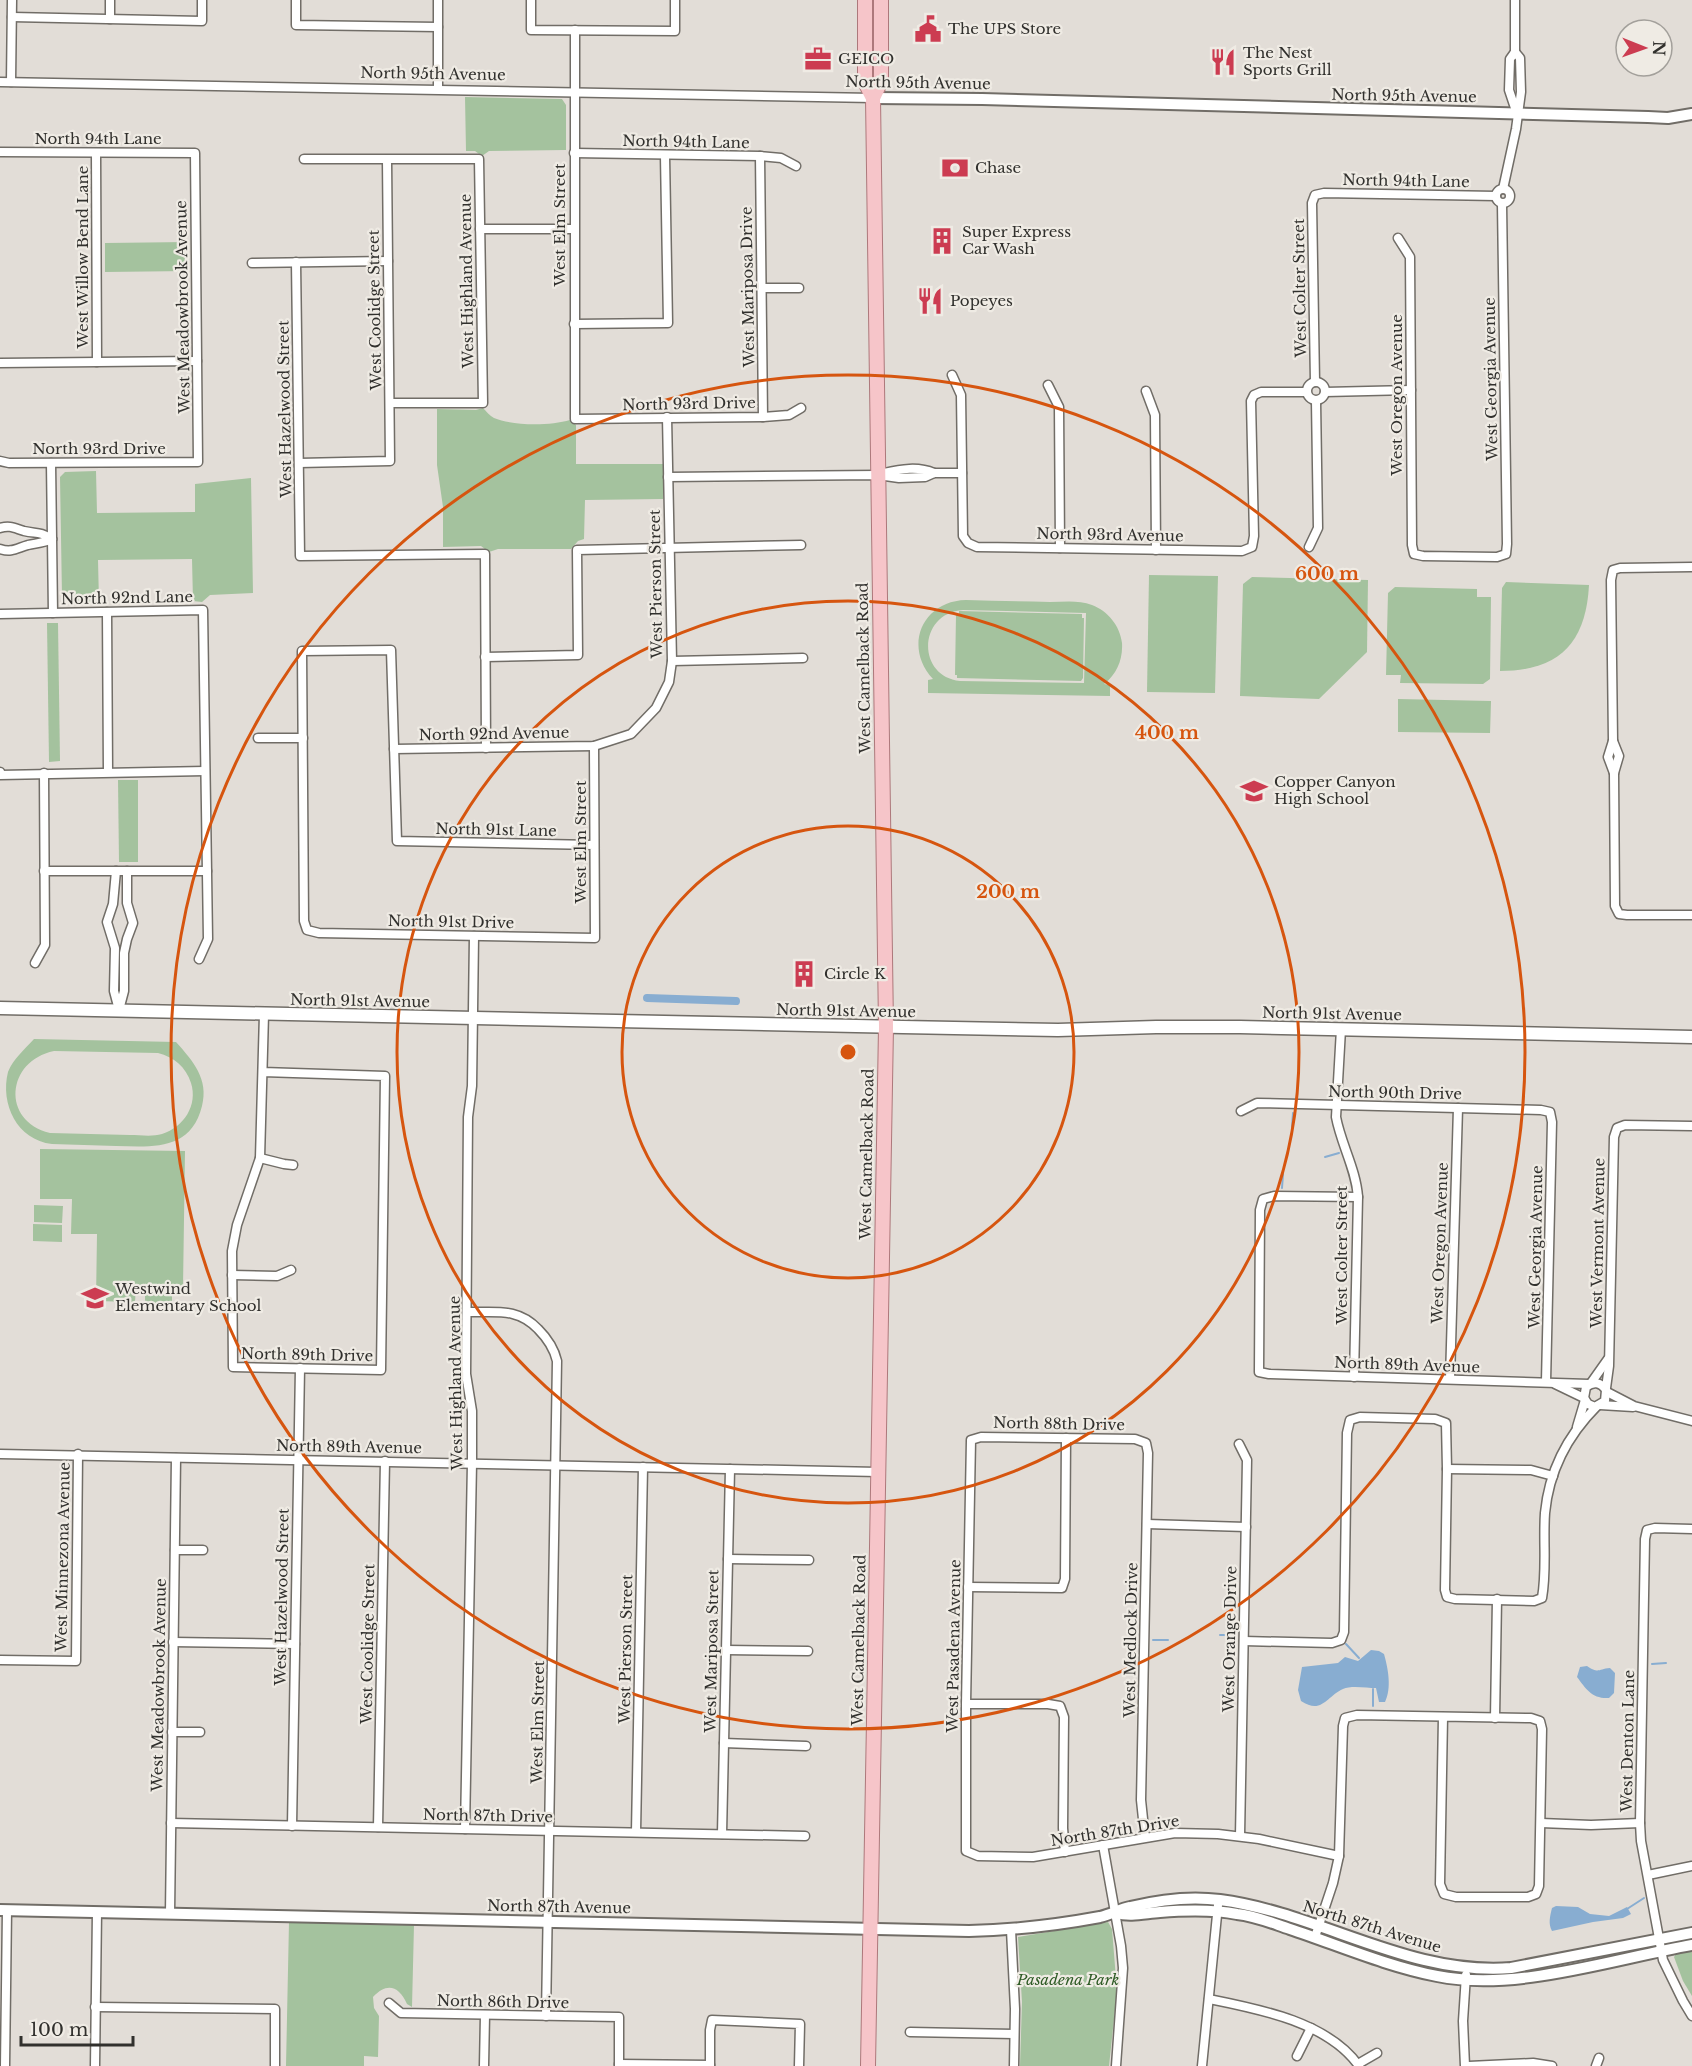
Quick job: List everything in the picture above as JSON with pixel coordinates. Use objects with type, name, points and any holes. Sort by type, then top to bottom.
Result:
[{"type":"main road","name":"West Camelback Road","points":[[865,0],[865,82],[873,98],[886,1027],[868,2066]]},
{"type":"main road","name":"West Camelback Road","points":[[873,98],[881,81],[881,0]]},
{"type":"main road","name":"North 91st Avenue","points":[[0,1008],[1058,1030],[1167,1027],[1692,1037]]},
{"type":"street","points":[[11,82],[12,0]]},
{"type":"street","points":[[110,0],[110,19]]},
{"type":"street","points":[[12,17],[202,21],[202,0]]},
{"type":"street","points":[[296,0],[296,25],[438,27]]},
{"type":"street","points":[[438,0],[438,89]]},
{"type":"street","points":[[531,0],[531,30],[675,31],[675,0]]},
{"type":"street","points":[[1515,0],[1515,52],[1520,58],[1521,92],[1517,114]]},
{"type":"street","name":"West Elm Street","points":[[575,30],[573,93],[575,419]]},
{"type":"street","name":"North 95th Avenue","points":[[0,82],[982,99],[1668,118],[1692,114]]},
{"type":"street","name":"West Georgia Avenue","points":[[1414,554],[1497,557],[1506,554],[1499,200],[1506,203],[1510,197],[1508,191],[1503,189],[1517,114]]},
{"type":"street","name":"North 94th Lane","points":[[0,152],[195,153]]},
{"type":"street","name":"West Willow Bend Lane","points":[[96,153],[97,362]]},
{"type":"street","name":"West Meadowbrook Avenue","points":[[195,153],[198,462]]},
{"type":"street","name":"North 94th Lane","points":[[574,153],[760,156],[782,158],[796,166]]},
{"type":"street","points":[[574,324],[668,323],[665,156]]},
{"type":"street","name":"West Mariposa Drive","points":[[760,156],[763,417]]},
{"type":"street","points":[[304,159],[387,160]]},
{"type":"street","name":"West Highland Avenue","points":[[387,160],[479,159],[483,403],[390,403]]},
{"type":"street","name":"West Coolidge Street","points":[[299,463],[390,461],[387,160]]},
{"type":"street","name":"North 94th Lane","points":[[1315,195],[1324,193],[1499,200]]},
{"type":"street","name":"West Colter Street","points":[[1315,195],[1312,203],[1315,382]]},
{"type":"street","points":[[480,229],[574,229]]},
{"type":"street","name":"West Oregon Avenue","points":[[1398,238],[1410,257],[1412,545],[1414,554]]},
{"type":"street","points":[[252,263],[388,261]]},
{"type":"street","name":"West Hazelwood Street","points":[[296,262],[300,556],[484,554],[485,657]]},
{"type":"street","points":[[761,288],[799,288]]},
{"type":"street","points":[[0,363],[197,361]]},
{"type":"street","points":[[668,477],[878,475],[899,478],[925,477],[934,473],[962,473],[961,395],[952,375]]},
{"type":"street","points":[[1315,382],[1323,385],[1325,392],[1321,399],[1316,401],[1311,399],[1306,392],[1309,385],[1315,382]]},
{"type":"street","points":[[1048,385],[1059,407],[1060,548]]},
{"type":"street","points":[[1325,392],[1411,390]]},
{"type":"street","points":[[1146,391],[1155,415],[1156,549]]},
{"type":"street","name":"North 93rd Avenue","points":[[962,473],[963,536],[968,543],[977,547],[1242,551],[1252,547],[1254,536],[1251,401],[1254,395],[1261,392],[1306,392]]},
{"type":"street","points":[[1309,547],[1318,528],[1316,401]]},
{"type":"street","name":"North 93rd Drive","points":[[575,419],[763,417],[789,415],[801,408]]},
{"type":"street","name":"West Pierson Street","points":[[594,746],[631,734],[656,708],[669,682],[672,661],[667,417]]},
{"type":"street","name":"North 93rd Drive","points":[[0,461],[9,463],[198,462]]},
{"type":"street","points":[[51,463],[52,613]]},
{"type":"street","points":[[0,528],[12,526],[23,531],[40,532],[52,539]]},
{"type":"street","points":[[0,549],[14,551],[27,545],[41,544],[52,539]]},
{"type":"street","points":[[486,748],[485,657],[578,655],[577,550],[801,545]]},
{"type":"street","points":[[1692,567],[1613,570],[1611,580],[1613,741],[1608,757],[1614,773],[1615,906],[1619,914],[1692,915]]},
{"type":"street","name":"North 92nd Lane","points":[[0,614],[203,610],[208,939],[199,959]]},
{"type":"street","points":[[107,612],[108,772]]},
{"type":"street","points":[[258,738],[303,738],[302,651],[392,650],[394,749]]},
{"type":"street","points":[[672,661],[803,658]]},
{"type":"street","name":"North 91st Drive","points":[[303,738],[304,921],[307,930],[319,933],[596,938]]},
{"type":"street","name":"West Elm Street","points":[[594,746],[596,938]]},
{"type":"street","name":"North 92nd Avenue","points":[[394,749],[594,746]]},
{"type":"street","name":"North 91st Lane","points":[[394,749],[397,841],[594,845]]},
{"type":"street","points":[[0,773],[205,771]]},
{"type":"street","points":[[35,963],[45,945],[44,773]]},
{"type":"street","points":[[44,871],[207,871]]},
{"type":"street","points":[[116,871],[113,904],[106,922],[115,948],[114,991],[119,1010]]},
{"type":"street","points":[[119,1010],[124,991],[126,939],[133,923],[127,903],[127,871]]},
{"type":"street","points":[[113,904],[127,903]]},
{"type":"street","name":"West Highland Avenue","points":[[465,1829],[472,1463],[472,1411],[466,1374],[468,1117],[472,1086],[474,936]]},
{"type":"street","points":[[264,1014],[260,1158],[237,1225],[232,1251],[232,1275],[277,1276],[291,1270]]},
{"type":"street","name":"West Colter Street","points":[[1341,1029],[1337,1105],[1339,1129],[1357,1181],[1358,1197],[1354,1377]]},
{"type":"street","name":"North 89th Drive","points":[[232,1275],[233,1367],[381,1370],[385,1076],[263,1072]]},
{"type":"street","name":"North 90th Drive","points":[[1241,1111],[1257,1104],[1550,1112]]},
{"type":"street","name":"West Oregon Avenue","points":[[1450,1379],[1458,1108]]},
{"type":"street","name":"West Georgia Avenue","points":[[1550,1112],[1552,1122],[1550,1383]]},
{"type":"street","name":"West Vermont Avenue","points":[[1606,1390],[1609,1366],[1614,1137],[1617,1128],[1625,1125],[1692,1126]]},
{"type":"street","points":[[260,1158],[293,1165]]},
{"type":"street","name":"North 89th Avenue","points":[[1358,1197],[1274,1196],[1263,1198],[1260,1210],[1259,1371],[1269,1374],[1590,1384]]},
{"type":"street","points":[[467,1312],[509,1313],[522,1316],[530,1320],[555,1350],[557,1361],[556,1465]]},
{"type":"street","points":[[1577,1427],[1584,1390],[1608,1359]]},
{"type":"street","name":"West Hazelwood Street","points":[[292,1826],[300,1368]]},
{"type":"street","name":"North 89th Avenue","points":[[1550,1383],[1584,1399]]},
{"type":"street","points":[[1590,1384],[1601,1384],[1606,1390],[1634,1406]]},
{"type":"street","points":[[1244,1641],[1332,1643],[1341,1640],[1344,1632],[1347,1432],[1350,1420],[1360,1417],[1435,1419],[1446,1423],[1448,1469],[1445,1590],[1447,1597],[1534,1601],[1542,1598],[1545,1513],[1552,1476],[1577,1427],[1607,1398],[1606,1390]]},
{"type":"street","points":[[1584,1399],[1592,1406],[1634,1406],[1692,1421]]},
{"type":"street","name":"North 88th Drive","points":[[971,1440],[981,1437],[1135,1439],[1146,1443]]},
{"type":"street","points":[[968,1587],[1062,1588],[1065,1579],[1066,1438]]},
{"type":"street","name":"West Pasadena Avenue","points":[[966,1851],[971,1440]]},
{"type":"street","name":"West Medlock Drive","points":[[1145,1838],[1141,1800],[1148,1453],[1146,1443]]},
{"type":"street","name":"West Orange Drive","points":[[1239,1444],[1247,1460],[1240,1836]]},
{"type":"street","name":"North 89th Avenue","points":[[0,1454],[878,1472]]},
{"type":"street","name":"West Minnezona Avenue","points":[[0,1660],[76,1661],[78,1454]]},
{"type":"street","name":"West Meadowbrook Avenue","points":[[170,1913],[176,1458]]},
{"type":"street","name":"West Coolidge Street","points":[[378,1827],[385,1461]]},
{"type":"street","name":"West Elm Street","points":[[546,2016],[556,1465]]},
{"type":"street","name":"West Pierson Street","points":[[636,1832],[643,1467]]},
{"type":"street","name":"West Mariposa Street","points":[[722,1834],[729,1469]]},
{"type":"street","points":[[1448,1469],[1532,1470],[1552,1476]]},
{"type":"street","points":[[1147,1524],[1246,1527]]},
{"type":"street","name":"West Denton Lane","points":[[1692,1530],[1655,1528],[1647,1530],[1645,1539],[1640,1823],[1641,1841],[1659,1939],[1669,1975],[1692,2016]]},
{"type":"street","points":[[175,1550],[203,1550]]},
{"type":"street","points":[[728,1559],[809,1560]]},
{"type":"street","points":[[1495,1718],[1497,1599]]},
{"type":"street","points":[[173,1642],[295,1644]]},
{"type":"street","points":[[726,1650],[808,1651]]},
{"type":"street","points":[[966,1704],[1060,1706],[1065,1717],[1063,1827],[1065,1852]]},
{"type":"street","points":[[1317,1932],[1334,1883],[1339,1856],[1343,1726],[1346,1718],[1357,1715],[1531,1718],[1540,1721],[1542,1729],[1541,1823],[1539,1886],[1536,1894],[1528,1897],[1456,1897],[1444,1894],[1440,1884],[1443,1717]]},
{"type":"street","points":[[172,1731],[200,1732]]},
{"type":"street","points":[[724,1743],[806,1746]]},
{"type":"street","name":"North 87th Drive","points":[[171,1823],[805,1836]]},
{"type":"street","points":[[1541,1823],[1591,1825],[1640,1823]]},
{"type":"street","name":"North 87th Drive","points":[[966,1851],[978,1856],[1033,1857],[1175,1833],[1240,1836],[1339,1856]]},
{"type":"street","points":[[1103,1845],[1123,1968],[1116,2066]]},
{"type":"street","points":[[1648,1875],[1692,1866]]},
{"type":"street","name":"North 87th Avenue","points":[[1116,1914],[1127,1907],[1186,1898],[1218,1899],[1256,1906],[1405,1968],[1439,1976],[1511,1968],[1692,1933]]},
{"type":"street","points":[[1202,2066],[1218,1899]]},
{"type":"street","points":[[4,1910],[5,2066]]},
{"type":"street","name":"North 87th Avenue","points":[[4,1910],[871,1930],[1011,1930],[1116,1914],[1128,1916],[1187,1910],[1218,1911],[1255,1917],[1317,1932]]},
{"type":"street","points":[[95,2066],[97,1912]]},
{"type":"street","points":[[1011,1930],[1015,1992],[1014,2066]]},
{"type":"street","name":"North 87th Avenue","points":[[1466,1974],[1483,1980],[1530,1976],[1692,1945]]},
{"type":"street","points":[[1466,1974],[1463,2021],[1467,2066],[1533,2063],[1552,2066]]},
{"type":"street","points":[[1209,1999],[1265,2010],[1311,2028],[1338,2046],[1359,2065],[1377,2053]]},
{"type":"street","name":"North 86th Drive","points":[[389,2003],[401,2013],[619,2017],[619,2065]]},
{"type":"street","points":[[95,2007],[275,2009],[275,2066]]},
{"type":"street","points":[[484,2066],[485,2015]]},
{"type":"street","points":[[619,2065],[710,2066],[712,2020],[800,2024],[799,2066]]},
{"type":"street","points":[[1297,2056],[1311,2028]]},
{"type":"street","points":[[910,2032],[1014,2034]]},
{"type":"green space","points":[[465,97],[562,99],[566,105],[566,150],[489,151],[482,156],[475,151],[466,151]]},
{"type":"green space","points":[[188,242],[189,271],[105,272],[105,243]]},
{"type":"green space","points":[[483,408],[494,418],[511,423],[542,424],[570,420],[576,425],[576,464],[663,464],[663,499],[585,500],[584,539],[578,541],[571,549],[498,549],[489,552],[481,546],[443,547],[443,507],[437,465],[437,409],[476,410]]},
{"type":"green space","points":[[96,471],[97,513],[195,512],[195,484],[251,478],[253,593],[210,595],[202,602],[193,601],[192,559],[98,560],[99,602],[66,603],[62,596],[60,477],[65,472]]},
{"type":"green space","points":[[1149,575],[1218,576],[1215,693],[1147,692]]},
{"type":"green space","points":[[1252,577],[1368,580],[1367,652],[1319,699],[1240,696],[1243,584]]},
{"type":"green space","points":[[1506,582],[1589,585],[1587,605],[1575,638],[1553,659],[1521,670],[1500,671],[1502,588]]},
{"type":"green space","points":[[1395,587],[1477,589],[1477,597],[1491,597],[1490,679],[1483,684],[1400,683],[1401,675],[1386,675],[1388,593]]},
{"type":"green space","points":[[966,600],[1071,602],[1087,603],[1098,608],[1116,625],[1122,643],[1118,666],[1104,684],[1110,685],[1110,696],[928,693],[928,680],[933,679],[919,653],[922,628],[928,617],[938,608],[951,602]],"holes":[[[963,610],[1086,613],[1084,683],[960,681],[946,677],[936,668],[930,657],[928,645],[931,632],[937,622],[948,614]]]},
{"type":"green space","points":[[959,611],[1082,614],[1084,618],[1083,678],[1081,681],[957,678],[955,675],[956,615],[959,615]]},
{"type":"green space","points":[[47,623],[58,623],[60,761],[49,762]]},
{"type":"green space","points":[[1398,699],[1491,701],[1490,733],[1398,732]]},
{"type":"green space","points":[[118,780],[138,780],[138,862],[119,862]]},
{"type":"green space","points":[[34,1039],[176,1042],[194,1063],[201,1079],[204,1096],[197,1121],[179,1139],[156,1146],[52,1144],[29,1136],[21,1128],[9,1108],[6,1084],[10,1067]],"holes":[[[54,1051],[158,1053],[169,1057],[183,1068],[189,1077],[193,1091],[191,1107],[183,1121],[162,1134],[146,1136],[50,1133],[34,1126],[23,1117],[17,1104],[16,1091],[19,1078],[26,1066],[38,1057]]]},
{"type":"green space","points":[[40,1149],[185,1151],[183,1287],[136,1286],[135,1302],[96,1301],[97,1234],[71,1234],[72,1199],[40,1199]]},
{"type":"green space","points":[[34,1205],[63,1206],[62,1223],[34,1222]]},
{"type":"green space","points":[[33,1224],[62,1225],[62,1242],[33,1241]]},
{"type":"green space","points":[[145,1292],[172,1293],[172,1310],[145,1310]]},
{"type":"green space","points":[[289,1922],[414,1925],[412,2007],[407,2004],[400,1993],[392,1988],[383,1989],[373,1997],[374,2008],[379,2016],[378,2057],[364,2056],[364,2066],[286,2066]]},
{"type":"green space","name":"Pasadena Park","points":[[1108,1922],[1112,1929],[1117,1991],[1109,2066],[1020,2066],[1022,2002],[1018,1937]]},
{"type":"green space","points":[[1678,1951],[1692,1951],[1692,1996],[1683,1981],[1674,1957]]},
{"type":"water","points":[[1371,1650],[1384,1654],[1389,1684],[1385,1702],[1379,1702],[1376,1688],[1355,1687],[1337,1692],[1319,1705],[1308,1705],[1301,1701],[1298,1690],[1302,1667],[1338,1663],[1345,1657],[1358,1661]]},
{"type":"water","points":[[1587,1666],[1596,1670],[1610,1668],[1615,1673],[1614,1693],[1609,1698],[1594,1695],[1577,1677],[1580,1667]]},
{"type":"water","points":[[1556,1906],[1578,1907],[1590,1914],[1609,1916],[1627,1907],[1631,1914],[1623,1918],[1552,1931],[1550,1917],[1552,1908]]},
{"type":"waterway","points":[[647,998],[736,1001]]},
{"type":"waterway","points":[[1292,1127],[1293,1113]]},
{"type":"waterway","points":[[1325,1157],[1339,1153]]},
{"type":"waterway","points":[[1282,1188],[1283,1174]]},
{"type":"waterway","points":[[1220,1635],[1236,1635]]},
{"type":"waterway","points":[[1153,1640],[1168,1640]]},
{"type":"waterway","points":[[1346,1644],[1359,1658]]},
{"type":"waterway","points":[[1652,1664],[1666,1663]]},
{"type":"waterway","points":[[1373,1689],[1373,1706]]},
{"type":"waterway","points":[[1627,1909],[1644,1898]]},
{"type":"place","name":"The UPS Store","points":[[928,29]]},
{"type":"place","name":"GEICO","points":[[818,59]]},
{"type":"place","name":"The Nest Sports Grill","points":[[1223,62]]},
{"type":"place","name":"Chase","points":[[955,168]]},
{"type":"place","name":"Super Express Car Wash","points":[[942,241]]},
{"type":"place","name":"Popeyes","points":[[930,301]]},
{"type":"place","name":"Copper Canyon High School","points":[[1254,791]]},
{"type":"place","name":"Circle K","points":[[804,974]]},
{"type":"place","name":"Westwind Elementary School","points":[[95,1298]]}]
